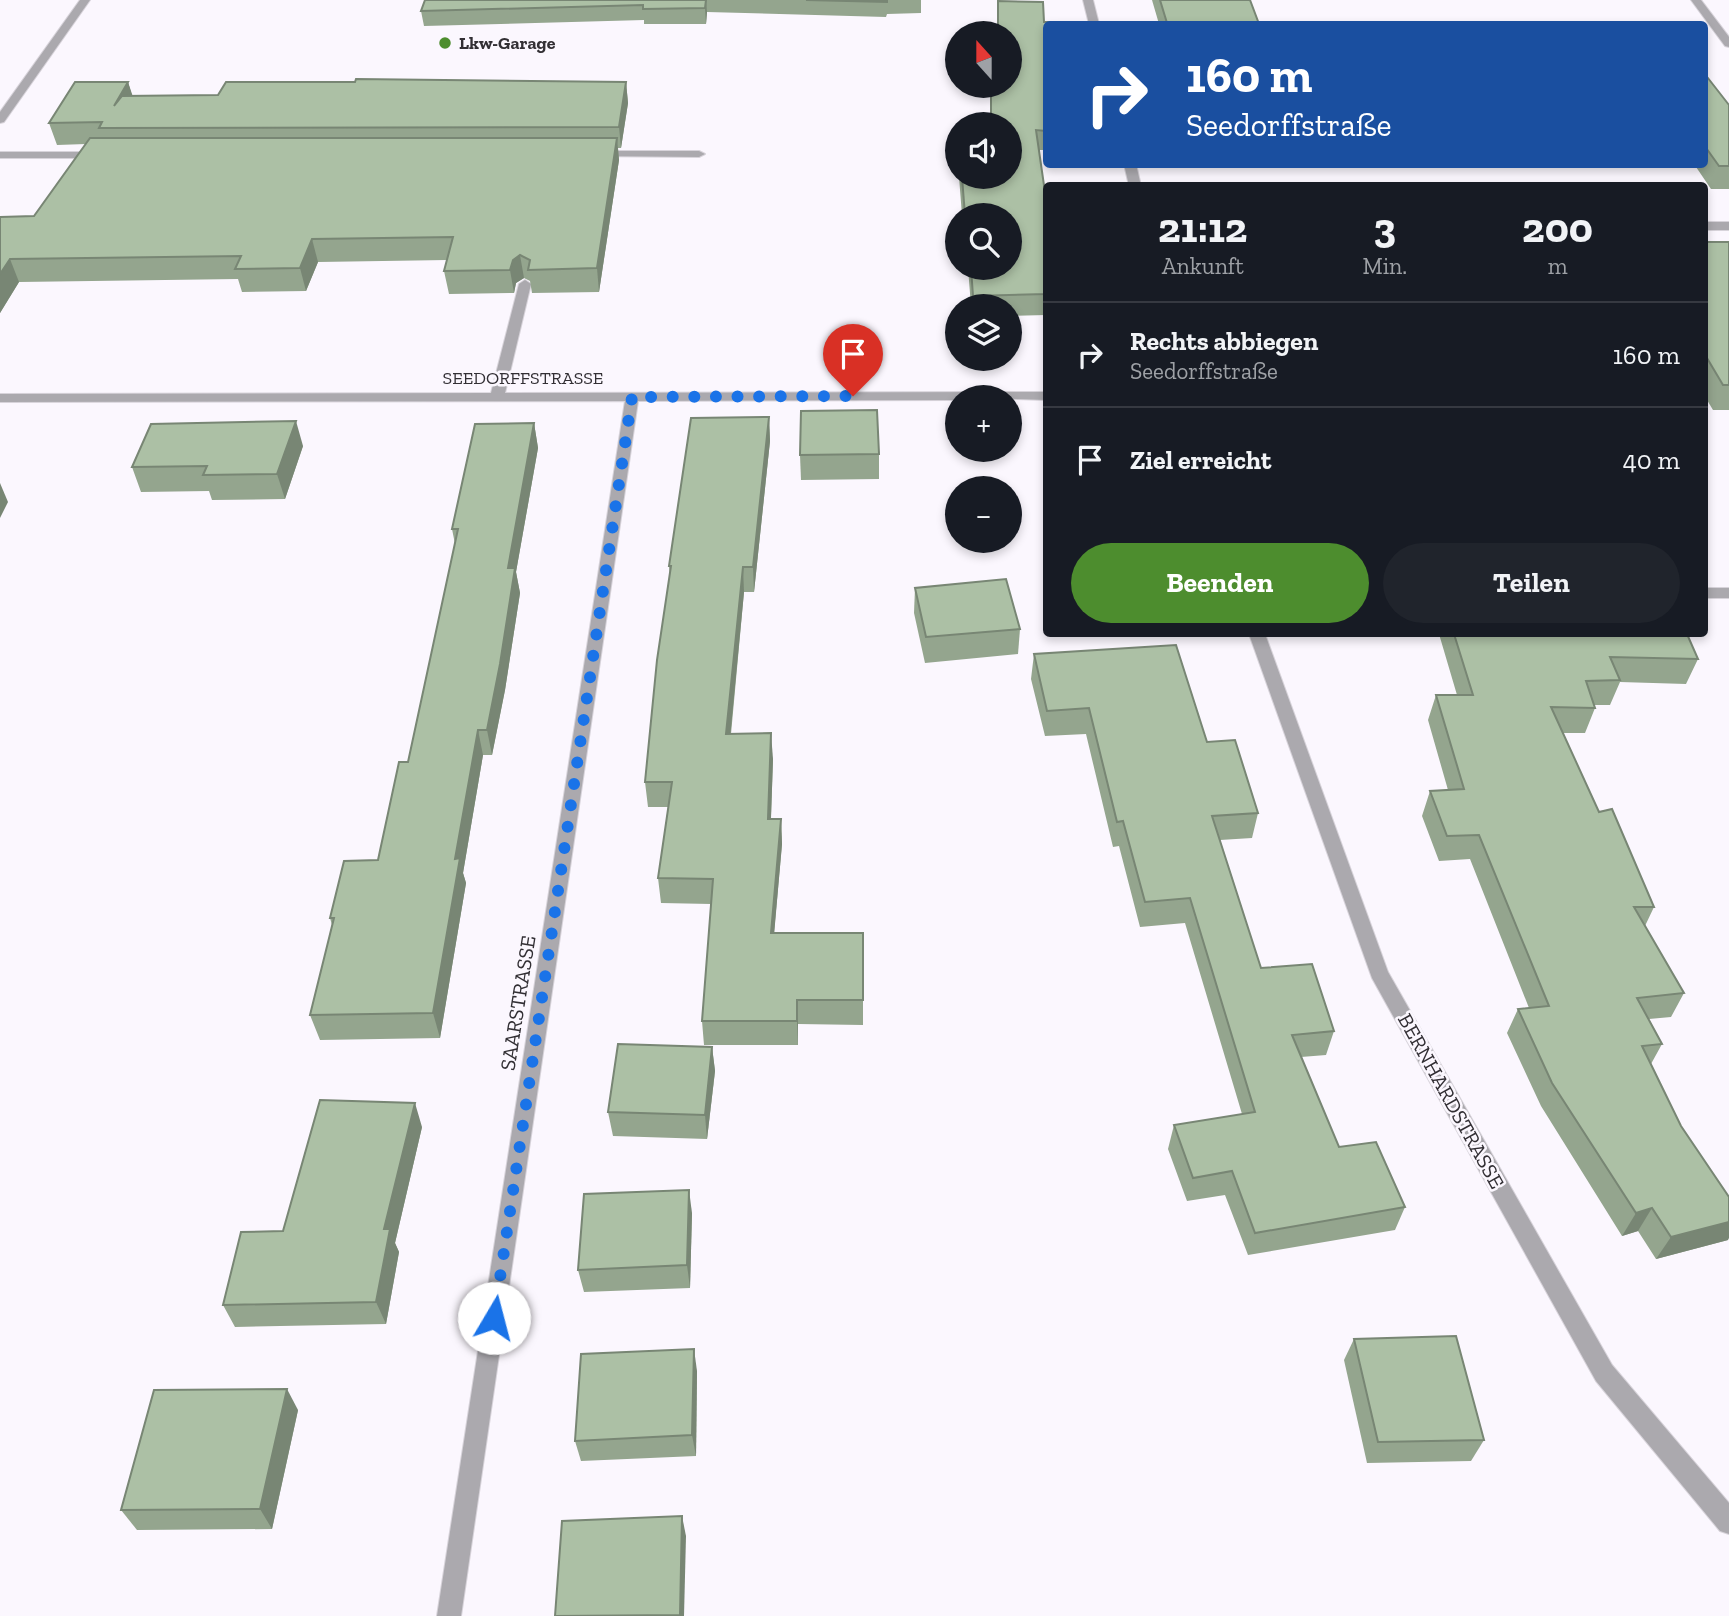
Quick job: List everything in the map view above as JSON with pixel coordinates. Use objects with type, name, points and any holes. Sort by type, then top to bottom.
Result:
[{"type":"street","points":[[2,115],[85,0]]},
{"type":"street","points":[[1088,0],[1093,21]]},
{"type":"street","points":[[1696,0],[1729,44]]},
{"type":"street","points":[[587,154],[699,154]]},
{"type":"street","points":[[0,155],[112,155]]},
{"type":"street","points":[[1708,226],[1729,226]]},
{"type":"street","points":[[497,397],[526,284]]},
{"type":"street","name":"SEEDORFFSTRASSE","points":[[0,398],[1043,396]]},
{"type":"street","name":"SAARSTRASSE","points":[[450,1616],[632,397]]},
{"type":"street","points":[[1708,593],[1729,593]]},
{"type":"street","name":"BERNHARDSTRASSE","points":[[1258,637],[1379,973],[1604,1373],[1729,1522]]},
{"type":"building","points":[[425,0],[706,0],[705,8],[643,9],[643,5],[421,11]]},
{"type":"building","points":[[806,0],[887,0],[887,2]]},
{"type":"building","points":[[1160,0],[1250,0],[1258,21],[1166,21]]},
{"type":"building","points":[[998,1],[1043,2],[1043,131],[1036,130],[1044,182],[1043,294],[973,294],[972,280],[1022,280],[1022,203],[964,203],[963,189],[1022,189],[1022,112],[991,112],[991,98],[1022,98],[1022,21],[998,21]]},
{"type":"building","points":[[1708,78],[1729,105],[1729,166],[1719,166],[1708,151]]},
{"type":"building","points":[[356,79],[626,82],[619,127],[99,128],[102,122],[49,123],[75,82],[128,82],[114,106],[122,96],[218,95],[226,82],[355,82]]},
{"type":"building","points":[[90,138],[617,138],[597,268],[528,270],[530,260],[520,255],[513,260],[510,270],[444,271],[453,237],[312,239],[300,268],[235,269],[241,256],[10,259],[0,274],[0,217],[34,216]]},
{"type":"building","points":[[1708,242],[1729,242],[1729,385],[1723,385],[1708,360]]},
{"type":"building","points":[[877,410],[879,454],[800,455],[801,411]]},
{"type":"building","points":[[769,417],[753,567],[743,567],[726,734],[771,733],[768,819],[781,819],[771,933],[863,933],[863,1000],[797,1000],[797,1021],[702,1021],[713,879],[658,878],[672,782],[645,782],[657,660],[691,418]]},
{"type":"building","points":[[296,421],[277,474],[203,475],[207,466],[132,467],[151,424]]},
{"type":"building","points":[[534,423],[508,568],[515,568],[500,664],[487,730],[478,730],[455,859],[460,858],[433,1013],[310,1015],[334,918],[330,918],[344,861],[378,860],[399,762],[408,762],[458,529],[452,529],[475,424]]},
{"type":"building","points":[[1006,579],[1020,629],[926,637],[915,588]]},
{"type":"building","points":[[1455,637],[1688,637],[1698,659],[1610,657],[1620,680],[1586,681],[1595,708],[1551,707],[1599,812],[1612,809],[1654,907],[1634,907],[1684,993],[1637,998],[1662,1044],[1642,1046],[1681,1126],[1729,1197],[1729,1222],[1671,1237],[1652,1208],[1636,1213],[1552,1083],[1518,1009],[1549,1006],[1479,835],[1447,836],[1430,791],[1464,789],[1436,695],[1473,695]]},
{"type":"building","points":[[1176,645],[1207,742],[1235,740],[1258,813],[1212,816],[1261,968],[1312,964],[1334,1031],[1292,1035],[1339,1147],[1376,1142],[1405,1207],[1255,1233],[1232,1171],[1193,1178],[1174,1125],[1255,1112],[1190,898],[1145,902],[1123,821],[1117,822],[1089,708],[1047,711],[1034,654]]},
{"type":"building","points":[[618,1044],[712,1047],[705,1115],[608,1112]]},
{"type":"building","points":[[320,1100],[415,1103],[384,1229],[390,1229],[376,1302],[223,1305],[241,1232],[283,1231]]},
{"type":"building","points":[[689,1190],[687,1265],[578,1270],[584,1194]]},
{"type":"building","points":[[1456,1336],[1484,1440],[1378,1442],[1354,1339]]},
{"type":"building","points":[[694,1349],[692,1435],[575,1441],[581,1354]]},
{"type":"building","points":[[287,1389],[260,1509],[121,1510],[154,1390]]},
{"type":"building","points":[[682,1516],[680,1615],[555,1616],[562,1521]]},
{"type":"place","name":"Lkw-Garage","points":[[445,43]]},
{"type":"route","points":[[494,1318],[632,397],[853,396]]}]
